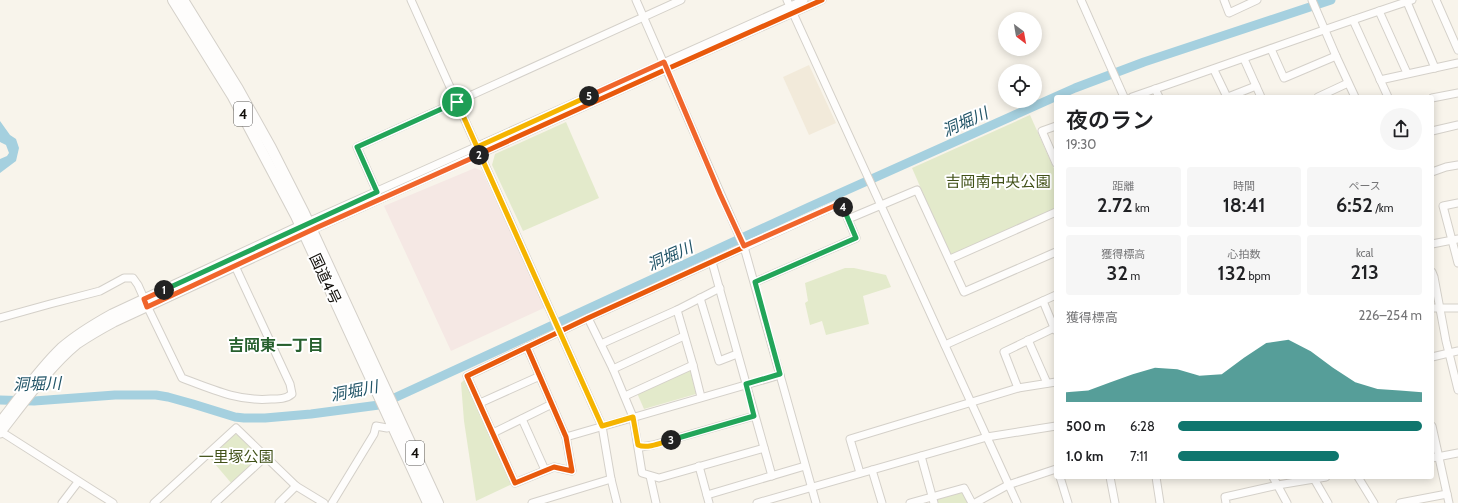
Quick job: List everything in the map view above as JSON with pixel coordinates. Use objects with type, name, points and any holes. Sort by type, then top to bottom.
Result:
[{"type":"highway","name":"国道4号","points":[[173,0],[232,95],[306,228]]},
{"type":"highway","name":"国道4号","points":[[183,0],[238,89],[271,148],[306,228],[388,405],[438,503]]},
{"type":"highway","name":"国道4号","points":[[388,405],[393,425],[428,503]]},
{"type":"main road","points":[[146,303],[236,266],[306,228]]},
{"type":"main road","points":[[0,432],[17,406],[33,386],[77,345],[102,328],[146,303],[306,228]]},
{"type":"main road","points":[[0,422],[17,406]]},
{"type":"street","points":[[411,0],[602,426],[611,479],[617,503]]},
{"type":"street","points":[[636,0],[743,244],[755,282],[816,503]]},
{"type":"street","points":[[377,192],[357,147],[681,0]]},
{"type":"street","points":[[306,228],[480,154],[804,0]]},
{"type":"street","points":[[790,6],[822,0]]},
{"type":"street","points":[[1081,0],[1123,95]]},
{"type":"street","points":[[1224,0],[1229,12],[1257,0]]},
{"type":"street","points":[[1312,0],[1353,95]]},
{"type":"street","points":[[1436,0],[1458,50]]},
{"type":"street","points":[[1138,95],[1214,70],[1325,29],[1409,1],[1435,68]]},
{"type":"street","points":[[790,6],[880,206],[1017,503]]},
{"type":"street","points":[[1379,11],[1407,74]]},
{"type":"street","points":[[1353,20],[1387,95]]},
{"type":"street","points":[[1271,49],[1284,78],[1336,56]]},
{"type":"street","points":[[1244,59],[1260,95]]},
{"type":"street","points":[[1380,80],[1458,63]]},
{"type":"street","points":[[306,228],[377,192],[665,65]]},
{"type":"street","points":[[1214,70],[1226,95]]},
{"type":"street","points":[[1322,95],[1348,83]]},
{"type":"street","points":[[1232,95],[1256,86]]},
{"type":"street","points":[[1156,89],[1158,95]]},
{"type":"street","points":[[1434,98],[1458,93]]},
{"type":"street","points":[[1434,131],[1458,125]]},
{"type":"street","points":[[1054,127],[1042,131],[1054,158]]},
{"type":"street","points":[[1434,171],[1458,165]]},
{"type":"street","points":[[848,219],[917,190],[964,292],[1054,253]]},
{"type":"street","points":[[527,347],[566,437],[572,471],[554,467],[515,483],[467,376],[560,331],[712,262],[743,244],[841,203],[856,238],[755,282]]},
{"type":"street","points":[[1458,203],[1443,206],[1455,240],[1458,263]]},
{"type":"street","points":[[950,259],[1054,213]]},
{"type":"street","points":[[1434,244],[1455,240]]},
{"type":"street","points":[[712,262],[772,476]]},
{"type":"street","points":[[0,318],[100,291],[124,278],[129,277],[136,281],[182,378],[243,401],[288,397],[292,394],[292,390],[236,266]]},
{"type":"street","points":[[1434,280],[1458,390]]},
{"type":"street","points":[[601,344],[677,310],[720,288]]},
{"type":"street","points":[[945,345],[1054,296]]},
{"type":"street","points":[[700,298],[720,361],[738,354]]},
{"type":"street","points":[[1043,301],[1054,328]]},
{"type":"street","points":[[1434,308],[1458,308]]},
{"type":"street","points":[[677,310],[701,397]]},
{"type":"street","points":[[588,318],[613,369],[633,417],[642,473],[659,478],[764,448]]},
{"type":"street","points":[[1018,388],[1004,352],[1028,340],[1054,330]]},
{"type":"street","points":[[613,369],[684,336]]},
{"type":"street","points":[[1028,340],[1047,383]]},
{"type":"street","points":[[1434,357],[1458,351]]},
{"type":"street","points":[[625,396],[693,365]]},
{"type":"street","points":[[566,437],[780,374]]},
{"type":"street","points":[[480,403],[540,376]]},
{"type":"street","points":[[860,473],[850,439],[1018,388],[1054,382]]},
{"type":"street","points":[[493,433],[552,404]]},
{"type":"street","points":[[638,445],[641,447],[653,445],[754,416]]},
{"type":"street","points":[[522,419],[545,470]]},
{"type":"street","points":[[332,503],[374,434],[376,426],[387,428],[393,425]]},
{"type":"street","points":[[757,503],[987,437],[1054,426]]},
{"type":"street","points":[[154,503],[236,428],[296,486],[324,503]]},
{"type":"street","points":[[0,432],[113,503]]},
{"type":"street","points":[[1434,442],[1436,457],[1449,503]]},
{"type":"street","points":[[1436,457],[1458,453]]},
{"type":"street","points":[[921,456],[933,500]]},
{"type":"street","points":[[215,503],[265,457]]},
{"type":"street","points":[[699,466],[709,503]]},
{"type":"street","points":[[707,495],[805,466]]},
{"type":"street","points":[[872,470],[882,503]]},
{"type":"street","points":[[910,503],[933,500],[964,488],[974,503],[1008,485],[1054,470]]},
{"type":"street","points":[[650,476],[656,503]]},
{"type":"street","points":[[532,503],[611,479]]},
{"type":"street","points":[[1061,479],[1068,503]]},
{"type":"street","points":[[1110,479],[1115,503]]},
{"type":"street","points":[[1156,479],[1159,503]]},
{"type":"street","points":[[1274,479],[1287,503]]},
{"type":"street","points":[[1226,503],[1225,497],[1309,479]]},
{"type":"street","points":[[1315,479],[1328,503]]},
{"type":"street","points":[[1359,479],[1374,503]]},
{"type":"street","points":[[62,503],[78,482]]},
{"type":"street","points":[[279,503],[296,486]]},
{"type":"street","points":[[1400,503],[1447,494]]},
{"type":"shaded area","points":[[809,65],[836,123],[809,135],[783,77]]},
{"type":"shaded area","points":[[475,168],[482,171],[546,307],[451,351],[384,206]]},
{"type":"green space","name":"吉岡南中央公園","points":[[1030,115],[1054,169],[1054,209],[953,255],[949,253],[912,168]]},
{"type":"green space","points":[[566,122],[599,198],[523,231],[492,165],[495,154]]},
{"type":"green space","points":[[845,268],[854,268],[886,275],[891,287],[863,296],[869,324],[826,335],[822,321],[810,325],[805,303],[808,301],[805,283]]},
{"type":"green space","points":[[688,369],[692,370],[697,390],[696,394],[644,409],[637,393]]},
{"type":"green space","points":[[465,379],[512,484],[476,501],[464,421],[461,383]]},
{"type":"green space","name":"一里塚公園","points":[[235,434],[238,435],[259,455],[259,460],[232,484],[209,457]]},
{"type":"green space","points":[[964,490],[970,503],[936,503],[935,500],[937,497]]},
{"type":"water","points":[[0,121],[10,135],[16,139],[19,148],[16,161],[0,173],[0,159],[7,156],[9,153],[6,145],[0,142]]},
{"type":"waterway","name":"洞堀川","points":[[1059,95],[1144,62],[1331,0]]},
{"type":"waterway","name":"洞堀川","points":[[0,400],[34,401],[115,395],[156,395],[168,397],[235,417],[244,418],[265,418],[311,414],[379,405],[809,207],[1054,97]]},
{"type":"cycle path","points":[[312,230],[822,0]]},
{"type":"cycle path","points":[[527,347],[566,437],[572,471],[554,467],[515,483],[467,376],[588,318],[841,203],[848,219]]},
{"type":"district","name":"吉岡東一丁目","points":[[276,345]]},
{"type":"route","points":[[664,62],[720,194],[744,246],[841,203],[856,238],[755,282],[780,374],[746,384],[754,416],[653,445],[641,447],[638,445],[633,417],[602,426],[480,154],[318,227],[147,307],[144,299],[308,222],[377,192],[357,147],[457,102],[477,147],[664,62]]}]
